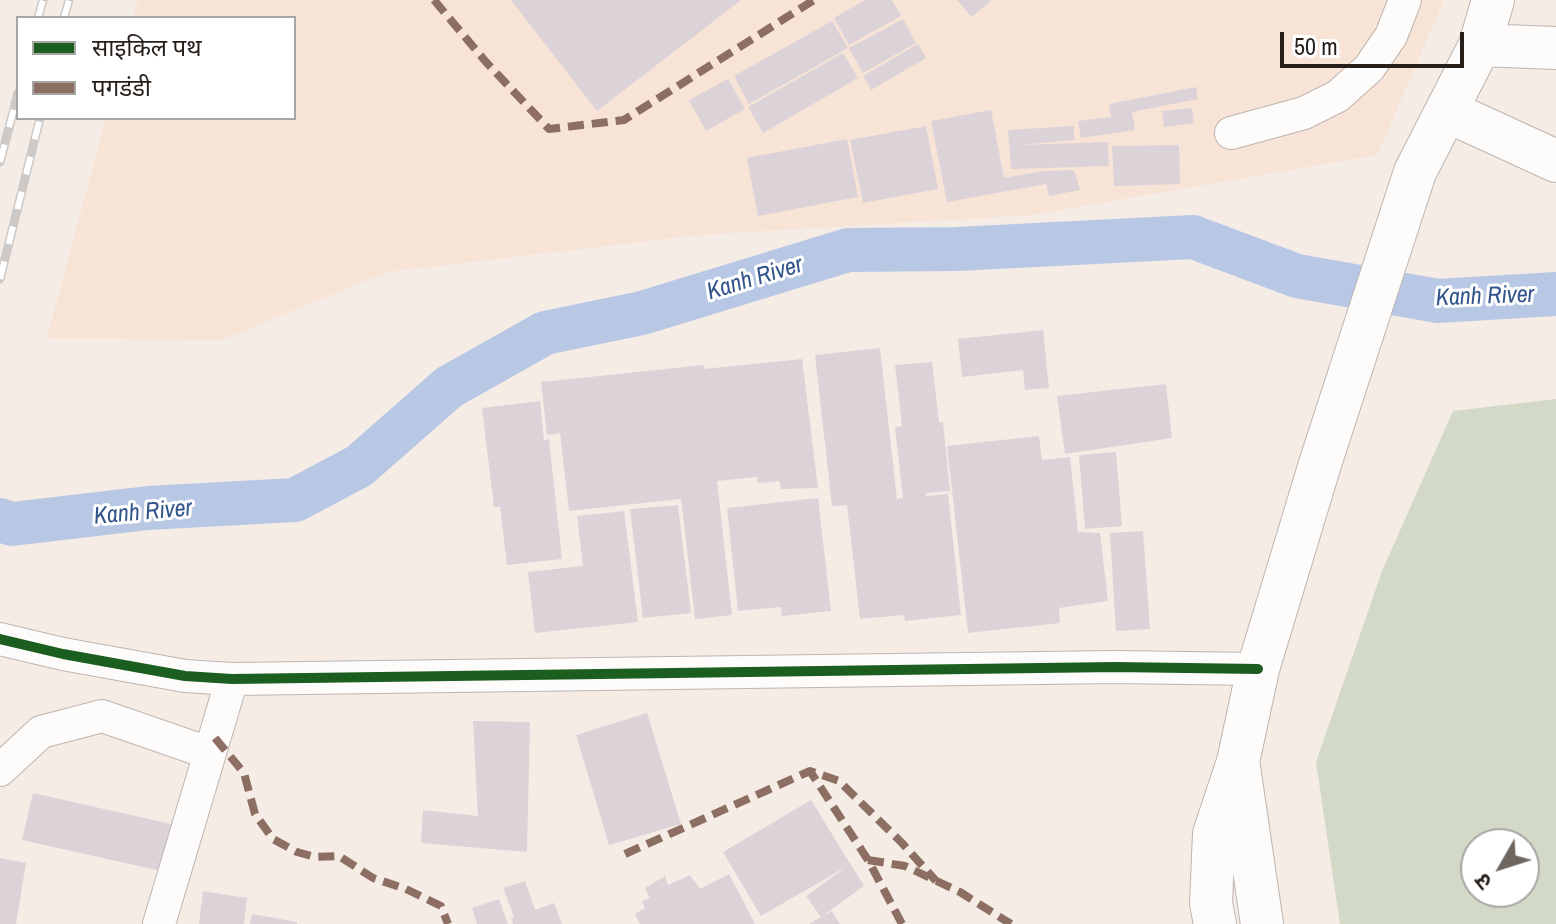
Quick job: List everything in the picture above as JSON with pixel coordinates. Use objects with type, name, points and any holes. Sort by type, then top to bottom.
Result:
[{"type":"main road","points":[[1215,924],[1211,903],[1214,834],[1238,762],[1258,669],[1320,464],[1415,172],[1480,45],[1493,0]]},
{"type":"main road","points":[[1480,45],[1556,48]]},
{"type":"main road","points":[[1447,111],[1556,161]]},
{"type":"main road","points":[[1238,762],[1262,924]]},
{"type":"street","points":[[1231,133],[1304,113],[1338,96],[1369,68],[1391,36],[1405,0]]},
{"type":"street","points":[[0,639],[185,676],[232,679],[1114,667],[1258,669]]},
{"type":"street","points":[[159,924],[232,679]]},
{"type":"street","points":[[0,770],[41,732],[102,716],[209,753]]},
{"type":"shaded area","points":[[138,0],[1444,0],[1377,155],[1032,215],[700,235],[387,272],[222,340],[47,338],[105,120],[296,120],[296,16],[134,16]]},
{"type":"green space","points":[[1556,399],[1556,924],[1340,924],[1316,762],[1382,571],[1453,411]]},
{"type":"building","points":[[511,0],[741,0],[597,111]]},
{"type":"building","points":[[865,0],[892,0],[901,16],[849,45],[834,18]]},
{"type":"building","points":[[957,0],[992,0],[972,17]]},
{"type":"building","points":[[903,19],[916,43],[863,73],[849,48]]},
{"type":"building","points":[[832,21],[848,48],[749,104],[734,76]]},
{"type":"building","points":[[918,44],[926,58],[871,90],[863,76]]},
{"type":"building","points":[[843,53],[858,78],[763,133],[748,107]]},
{"type":"building","points":[[728,79],[745,109],[706,131],[689,100]]},
{"type":"building","points":[[1196,87],[1198,99],[1132,112],[1135,130],[1081,138],[1078,121],[1111,117],[1109,104]]},
{"type":"building","points":[[1192,108],[1194,123],[1164,127],[1162,111]]},
{"type":"building","points":[[991,110],[1004,178],[1044,171],[1074,170],[1080,190],[1049,196],[1046,184],[947,202],[931,121]]},
{"type":"building","points":[[926,126],[938,189],[863,203],[850,140]]},
{"type":"building","points":[[1074,126],[1074,140],[1019,145],[1108,142],[1109,166],[1011,169],[1008,130]]},
{"type":"building","points":[[847,139],[858,197],[758,216],[747,158]]},
{"type":"building","points":[[1179,145],[1180,184],[1114,186],[1112,146]]},
{"type":"building","points":[[1043,330],[1049,388],[1025,390],[1023,370],[962,377],[958,339]]},
{"type":"building","points":[[880,348],[897,499],[903,498],[895,427],[902,426],[895,365],[932,362],[939,422],[943,422],[950,491],[926,493],[926,496],[948,494],[961,615],[905,621],[904,615],[860,619],[847,505],[832,506],[815,355]]},
{"type":"building","points":[[802,359],[818,488],[781,489],[779,481],[758,483],[757,477],[717,481],[732,615],[695,619],[681,499],[569,511],[560,433],[547,435],[541,382],[704,365],[704,369]]},
{"type":"building","points":[[1166,384],[1172,438],[1065,454],[1057,396]]},
{"type":"building","points":[[540,401],[544,440],[549,439],[562,559],[507,565],[500,507],[494,507],[482,408]]},
{"type":"building","points":[[1039,436],[1042,460],[1070,457],[1078,532],[1100,533],[1108,601],[1059,608],[1060,623],[968,633],[947,446]]},
{"type":"building","points":[[1116,452],[1122,526],[1085,529],[1079,455]]},
{"type":"building","points":[[818,498],[831,611],[782,616],[781,607],[738,611],[727,508]]},
{"type":"building","points":[[678,505],[691,613],[643,618],[630,509]]},
{"type":"building","points":[[624,511],[638,622],[535,633],[528,572],[583,566],[577,516]]},
{"type":"building","points":[[1143,531],[1150,629],[1116,631],[1110,533]]},
{"type":"building","points":[[647,713],[681,824],[609,845],[576,735]]},
{"type":"building","points":[[473,721],[530,722],[527,852],[421,843],[423,810],[478,816]]},
{"type":"building","points":[[33,793],[171,824],[161,871],[22,840]]},
{"type":"building","points":[[811,800],[864,886],[821,917],[806,896],[846,867],[761,916],[723,852]]},
{"type":"building","points":[[0,858],[26,863],[16,924],[0,924]]},
{"type":"building","points":[[729,874],[755,924],[640,924],[635,914],[645,908],[642,901],[650,898],[645,888],[665,876],[668,885],[690,875],[700,889]]},
{"type":"building","points":[[525,881],[535,910],[554,903],[562,924],[513,924],[511,918],[514,917],[503,888]]},
{"type":"building","points":[[203,891],[247,898],[244,924],[199,924]]},
{"type":"building","points":[[499,899],[508,924],[477,924],[472,908]]},
{"type":"building","points":[[832,911],[840,924],[809,924]]},
{"type":"building","points":[[252,914],[297,922],[297,924],[250,924]]},
{"type":"waterway","name":"Kanh River","points":[[0,520],[12,524],[148,508],[295,500],[359,466],[449,387],[545,333],[642,313],[848,250],[957,249],[1193,237],[1297,276],[1438,301],[1556,294]]},
{"type":"railway","points":[[39,16],[43,0]]},
{"type":"railway","points":[[65,16],[69,0]]},
{"type":"railway","points":[[0,162],[16,101]]},
{"type":"railway","points":[[0,279],[40,120]]},
{"type":"marked path","points":[[434,0],[486,62],[549,129],[624,120],[814,0]]},
{"type":"marked path","points":[[215,738],[244,773],[255,814],[273,839],[297,852],[315,857],[339,856],[373,878],[441,906],[448,924]]},
{"type":"marked path","points":[[625,854],[810,771]]},
{"type":"marked path","points":[[902,924],[868,860],[810,771],[839,781],[936,881]]},
{"type":"marked path","points":[[868,860],[905,866],[960,892],[1011,924]]},
{"type":"cycle path","points":[[0,639],[185,676],[232,679],[1114,667],[1258,669]]}]
